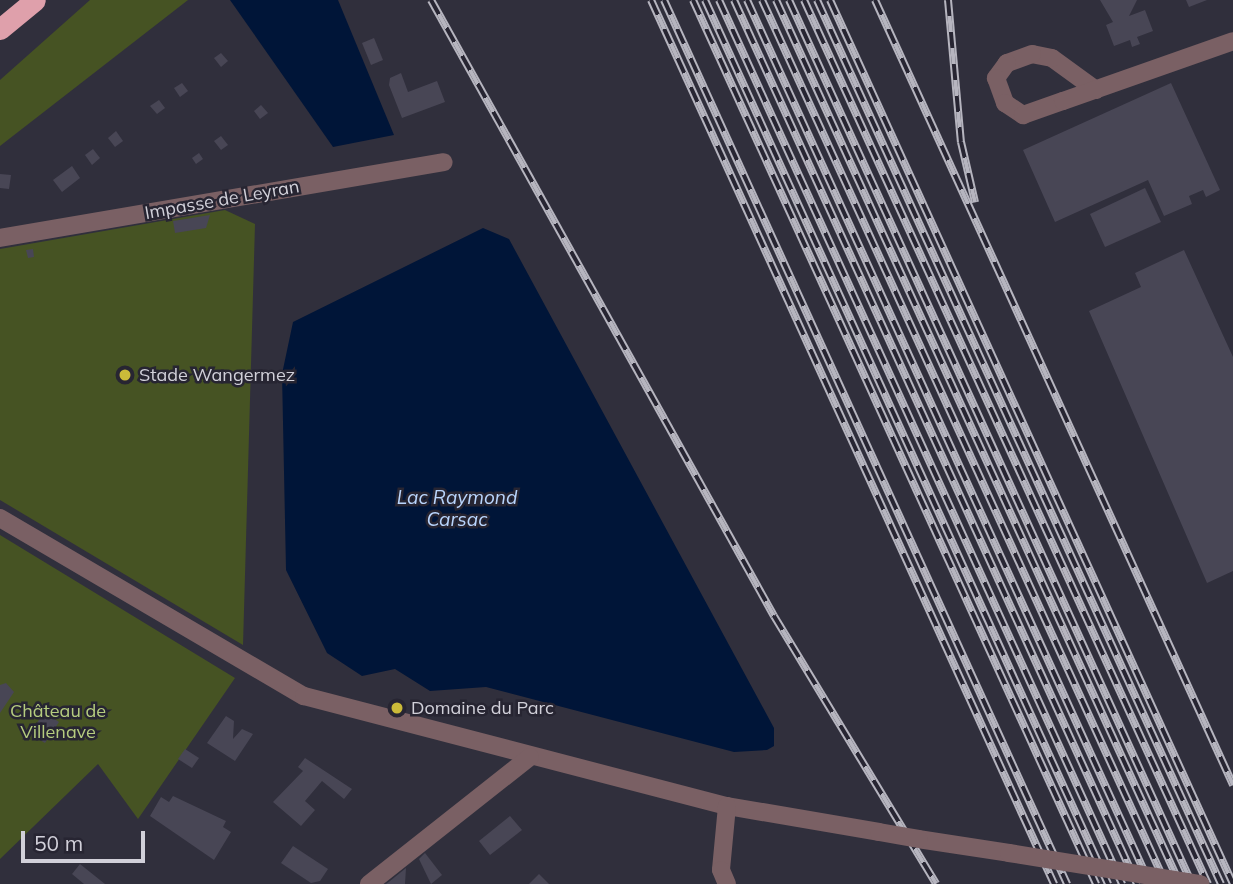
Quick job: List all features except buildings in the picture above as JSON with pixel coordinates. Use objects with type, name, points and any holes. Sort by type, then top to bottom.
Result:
[{"type":"highway","points":[[0,29],[35,0]]},
{"type":"street","points":[[1096,90],[1052,58],[1032,54],[1007,63],[996,78],[1005,103],[1023,115],[1096,90],[1233,41]]},
{"type":"street","name":"Impasse de Leyran","points":[[0,238],[444,162]]},
{"type":"street","points":[[0,519],[282,687],[355,713],[727,806],[1201,884]]},
{"type":"street","points":[[369,884],[530,757]]},
{"type":"street","points":[[727,806],[721,870],[727,884]]},
{"type":"green space","points":[[90,0],[188,0],[0,146],[0,80]]},
{"type":"green space","name":"Stade Wangermez","points":[[225,210],[255,224],[243,645],[0,500],[0,249]]},
{"type":"green space","name":"Château de Villenave","points":[[0,535],[235,678],[138,819],[98,764],[0,859]]},
{"type":"water","points":[[230,0],[338,0],[394,135],[333,147]]},
{"type":"water","name":"Lac Raymond Carsac","points":[[483,228],[509,239],[774,728],[774,746],[767,750],[734,752],[486,687],[430,691],[395,669],[362,676],[327,653],[286,570],[282,374],[293,322]]},
{"type":"railway","points":[[431,0],[774,616],[936,884]]},
{"type":"railway","points":[[651,0],[1054,884]]},
{"type":"railway","points":[[664,0],[1067,884]]},
{"type":"railway","points":[[693,0],[1096,884]]},
{"type":"railway","points":[[705,0],[1108,884]]},
{"type":"railway","points":[[719,0],[1122,884]]},
{"type":"railway","points":[[734,0],[1137,884]]},
{"type":"railway","points":[[747,0],[1150,884]]},
{"type":"railway","points":[[762,0],[1166,884]]},
{"type":"railway","points":[[776,0],[1180,884]]},
{"type":"railway","points":[[789,0],[1192,884]]},
{"type":"railway","points":[[804,0],[1208,884]]},
{"type":"railway","points":[[817,0],[1221,884]]},
{"type":"railway","points":[[830,0],[1233,884]]},
{"type":"railway","points":[[875,0],[1233,785]]},
{"type":"railway","points":[[948,0],[961,142],[975,202]]},
{"type":"place","name":"Stade Wangermez","points":[[125,375]]},
{"type":"place","name":"Domaine du Parc","points":[[397,708]]}]
